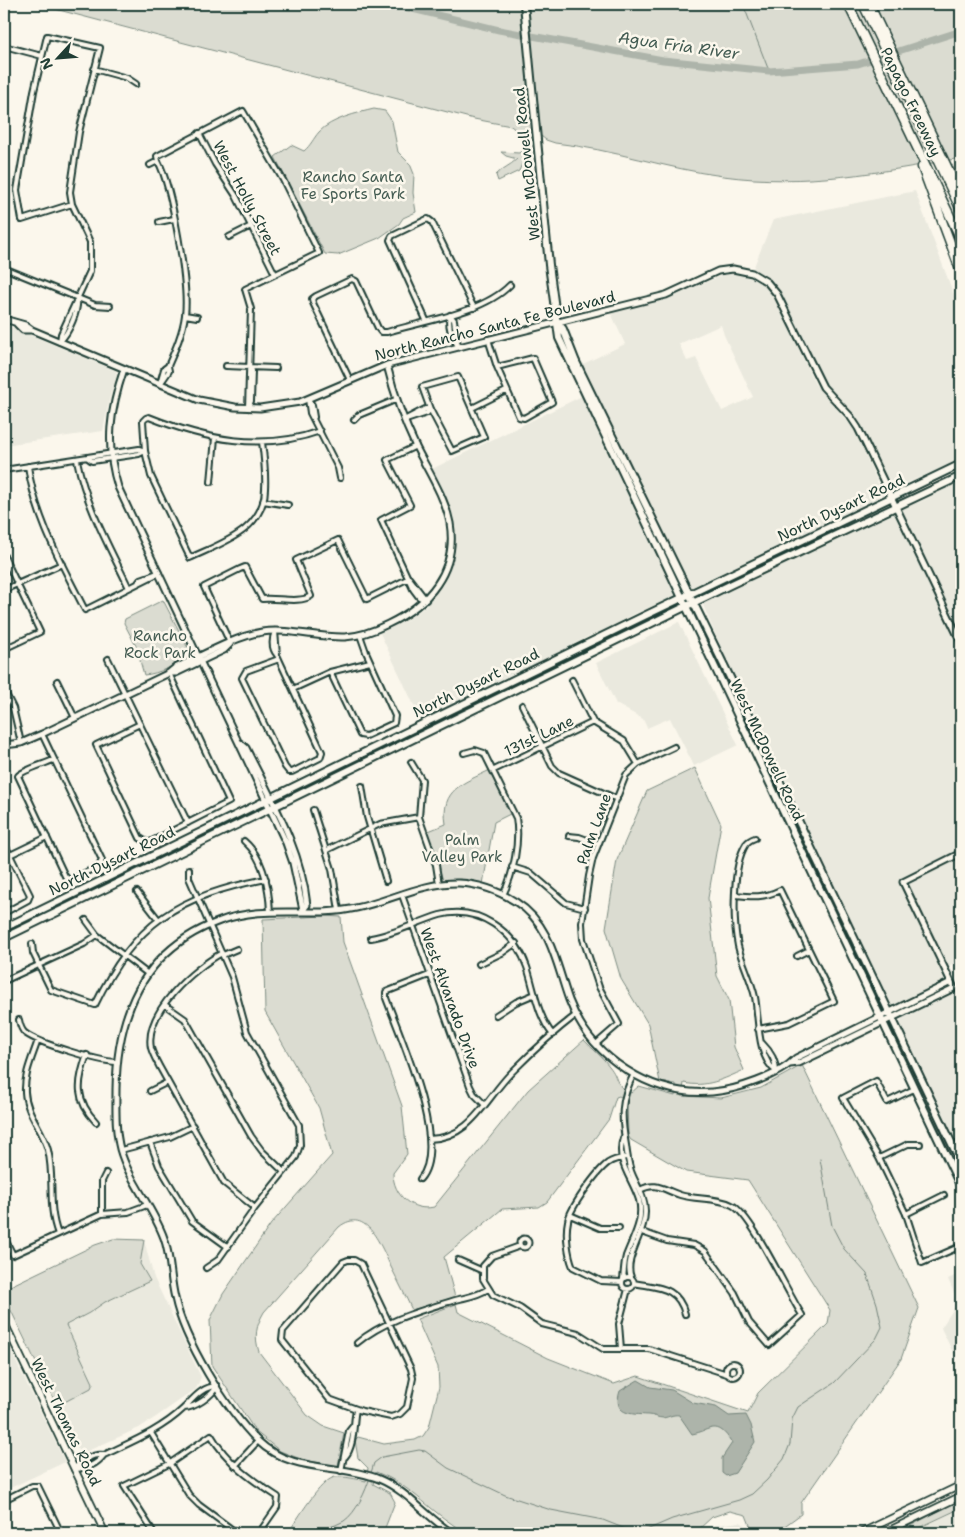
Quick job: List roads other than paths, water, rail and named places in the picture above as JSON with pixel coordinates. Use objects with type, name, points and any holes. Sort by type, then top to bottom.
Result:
[{"type":"highway","name":"Papago Freeway","points":[[848,4],[928,176],[961,239]]},
{"type":"highway","points":[[863,4],[947,173],[961,210]]},
{"type":"highway","name":"Papago Freeway","points":[[869,4],[947,173],[961,196]]},
{"type":"highway","points":[[947,173],[961,187]]},
{"type":"highway","points":[[928,176],[961,272]]},
{"type":"main road","name":"West McDowell Road","points":[[524,4],[552,293],[557,322],[563,329],[617,454],[685,596],[792,807],[961,1163]]},
{"type":"main road","name":"North Dysart Road","points":[[4,928],[685,596],[961,464]]},
{"type":"main road","name":"North Dysart Road","points":[[4,938],[689,604],[961,476]]},
{"type":"main road","name":"West McDowell Road","points":[[689,604],[782,812],[961,1187]]},
{"type":"main road","points":[[782,812],[792,807]]},
{"type":"main road","name":"West Thomas Road","points":[[4,1322],[105,1533]]},
{"type":"main road","points":[[862,1533],[961,1484]]},
{"type":"main road","points":[[884,1533],[961,1496]]},
{"type":"main road","points":[[910,1510],[914,1519]]},
{"type":"street","points":[[60,342],[64,326],[74,302],[78,298],[90,271],[92,250],[90,242],[72,204],[70,192],[79,132],[100,48],[47,36],[29,115],[17,190],[22,220],[72,204]]},
{"type":"street","points":[[4,46],[42,56]]},
{"type":"street","points":[[94,70],[126,78],[136,84]]},
{"type":"street","points":[[160,384],[162,373],[168,366],[185,315],[185,293],[168,186],[157,156],[243,111],[283,180],[319,253],[245,289],[251,309],[250,367],[247,371],[248,408]]},
{"type":"street","name":"West Holly Street","points":[[199,133],[252,226],[275,274]]},
{"type":"street","points":[[150,165],[158,161]]},
{"type":"street","points":[[159,222],[174,219]]},
{"type":"street","points":[[426,320],[390,240],[392,236],[428,219],[432,222],[474,308]]},
{"type":"street","points":[[229,238],[252,226]]},
{"type":"street","points":[[4,268],[95,305],[110,306]]},
{"type":"street","name":"North Rancho Santa Fe Boulevard","points":[[4,319],[17,324],[27,331],[32,330],[199,400],[248,408],[277,407],[308,399],[387,365],[666,295],[718,271],[740,270],[762,278],[778,294],[823,387],[855,423],[891,498]]},
{"type":"street","points":[[350,380],[312,299],[352,279],[356,281],[381,332],[474,308],[502,294],[510,285]]},
{"type":"street","points":[[185,315],[197,317]]},
{"type":"street","points":[[450,315],[449,320],[453,339],[458,346]]},
{"type":"street","points":[[488,339],[497,367],[506,391],[520,417],[524,418],[552,402],[533,358],[497,367]]},
{"type":"street","points":[[4,745],[21,743],[42,734],[125,694],[169,674],[176,673],[222,645],[230,644],[253,634],[276,631],[335,637],[360,635],[407,615],[426,600],[438,585],[446,569],[451,533],[447,510],[395,400],[387,365]]},
{"type":"street","points":[[226,366],[276,368]]},
{"type":"street","points":[[124,369],[112,408],[111,456],[120,492],[240,743],[246,748],[268,799],[301,866],[308,906],[303,910]]},
{"type":"street","points":[[458,377],[484,437],[452,451],[430,409],[422,387],[458,377]]},
{"type":"street","points":[[472,408],[506,391]]},
{"type":"street","points":[[308,399],[307,405],[338,468],[340,478]]},
{"type":"street","points":[[354,420],[359,415],[395,400]]},
{"type":"street","points":[[404,420],[413,419],[430,409]]},
{"type":"street","points":[[262,442],[266,487],[263,502],[254,522],[245,530],[190,558],[154,482],[145,451],[143,422],[146,418],[149,416],[182,430],[215,438],[262,442],[292,439],[320,431]]},
{"type":"street","points":[[212,482],[215,438]]},
{"type":"street","points":[[416,446],[387,460],[410,505],[381,520],[409,578],[410,584],[417,594],[426,600]]},
{"type":"street","points":[[4,470],[88,458],[92,460],[145,451]]},
{"type":"street","points":[[77,460],[85,494],[91,509],[129,588]]},
{"type":"street","points":[[28,466],[38,507],[62,564],[85,610],[138,583],[143,583],[159,573]]},
{"type":"street","points":[[891,498],[961,642]]},
{"type":"street","points":[[263,502],[288,505]]},
{"type":"street","points":[[230,644],[204,587],[245,567],[262,599],[273,597],[305,600],[311,596],[296,560],[338,540],[367,599],[409,578]]},
{"type":"street","points":[[4,556],[40,632],[4,649]]},
{"type":"street","points":[[4,590],[62,564]]},
{"type":"street","points":[[276,631],[272,638],[274,651],[278,657],[293,689],[322,756],[289,772],[242,678],[243,674],[278,657]]},
{"type":"street","points":[[330,672],[360,735],[363,737],[394,723],[396,719],[360,635]]},
{"type":"street","points":[[108,659],[188,823]]},
{"type":"street","points":[[293,689],[330,672],[370,662]]},
{"type":"street","points":[[140,724],[96,745],[144,842],[148,843],[229,802],[169,674]]},
{"type":"street","points":[[572,680],[593,722],[624,741],[638,764],[674,746]]},
{"type":"street","points":[[57,681],[75,718]]},
{"type":"street","points":[[5,692],[13,708],[21,743]]},
{"type":"street","points":[[522,705],[552,766],[559,773],[618,799]]},
{"type":"street","name":"131st Lane","points":[[494,770],[593,722]]},
{"type":"street","points":[[42,734],[102,863],[72,880],[68,879],[18,776],[21,772],[34,769],[53,760]]},
{"type":"street","points":[[464,753],[480,750],[494,770],[516,818],[518,829],[512,867],[504,895]]},
{"type":"street","points":[[412,762],[422,780],[419,817],[436,865],[439,884]]},
{"type":"street","name":"Palm Lane","points":[[596,1044],[618,1024],[598,987],[583,939],[584,908],[589,876],[598,844],[618,799],[626,775],[638,764]]},
{"type":"street","points":[[362,786],[364,805],[386,881]]},
{"type":"street","points":[[313,810],[314,818],[327,850],[339,910]]},
{"type":"street","points":[[327,850],[393,820],[419,817]]},
{"type":"street","points":[[569,836],[580,837],[598,844]]},
{"type":"street","points":[[10,855],[47,837]]},
{"type":"street","points":[[755,838],[747,843],[742,856],[735,895],[738,944],[754,995],[763,1052],[769,1065],[776,1071]]},
{"type":"street","points":[[244,841],[256,856],[266,879],[270,896],[270,912]]},
{"type":"street","points":[[4,843],[30,895],[28,900],[4,913]]},
{"type":"street","points":[[881,1020],[892,1019],[954,988],[903,882],[961,853]]},
{"type":"street","points":[[512,867],[531,873],[566,903],[584,908]]},
{"type":"street","points":[[189,869],[188,878],[236,986],[247,1032],[300,1125],[301,1134],[298,1152],[284,1172],[255,1208],[218,1260],[206,1268]]},
{"type":"street","points":[[32,944],[33,953],[51,990],[95,1005],[109,976],[123,956],[158,920],[197,898],[225,887],[266,879]]},
{"type":"street","points":[[452,1533],[402,1492],[375,1477],[293,1462],[276,1454],[258,1441],[217,1386],[183,1324],[174,1297],[165,1240],[132,1178],[121,1150],[116,1129],[116,1062],[123,1022],[134,995],[148,974],[171,950],[209,925],[238,916],[270,912],[358,908],[439,884],[471,884],[504,895],[522,906],[546,935],[554,950],[576,1016],[596,1044],[614,1061],[634,1074],[657,1085],[704,1092],[728,1089],[749,1083],[790,1064],[799,1064],[881,1020],[889,1012],[951,982]]},
{"type":"street","points":[[735,895],[758,898],[780,890],[834,1001],[789,1023],[758,1029]]},
{"type":"street","points":[[137,892],[158,920]]},
{"type":"street","name":"West Alvarado Drive","points":[[402,895],[470,1086],[474,1094],[485,1105]]},
{"type":"street","points":[[371,938],[451,913],[482,918],[500,928],[516,943],[524,958],[542,1020],[553,1035]]},
{"type":"street","points":[[86,920],[97,935],[148,974]]},
{"type":"street","points":[[4,981],[84,944],[97,935]]},
{"type":"street","points":[[479,964],[502,953],[516,943]]},
{"type":"street","points":[[236,949],[222,954],[188,976],[165,1005],[153,1030],[151,1048],[224,1183],[255,1208]]},
{"type":"street","points":[[796,956],[809,950]]},
{"type":"street","points":[[420,1178],[426,1172],[429,1162],[429,1139],[418,1084],[386,992],[429,975]]},
{"type":"street","points":[[496,1015],[516,1002],[535,994]]},
{"type":"street","points":[[165,1005],[185,1019],[252,1136],[262,1151],[284,1172]]},
{"type":"street","points":[[429,1139],[450,1137],[458,1133],[485,1105],[511,1072],[576,1016]]},
{"type":"street","points":[[19,1020],[23,1032],[38,1040],[116,1062]]},
{"type":"street","points":[[38,1040],[25,1080],[25,1094],[28,1105],[47,1146],[51,1172],[53,1220],[58,1234]]},
{"type":"street","points":[[87,1055],[79,1078],[79,1086],[84,1105],[96,1122]]},
{"type":"street","points":[[628,1289],[623,1286],[625,1259],[636,1234],[640,1214],[638,1197],[628,1179],[624,1158],[622,1111],[624,1094],[634,1074]]},
{"type":"street","points":[[914,1089],[887,1102],[876,1081],[843,1098],[879,1158],[906,1214],[922,1263],[961,1246]]},
{"type":"street","points":[[150,1091],[168,1082]]},
{"type":"street","points":[[121,1150],[177,1134],[193,1126]]},
{"type":"street","points":[[150,1142],[159,1166],[192,1221],[228,1247]]},
{"type":"street","points":[[879,1158],[908,1144],[920,1144]]},
{"type":"street","points":[[624,1158],[640,1190],[645,1212],[642,1232],[630,1263],[631,1277],[634,1283]]},
{"type":"street","points":[[624,1158],[607,1164],[570,1215],[567,1227],[570,1260],[573,1268],[601,1281],[623,1280],[631,1277]]},
{"type":"street","points":[[102,1214],[102,1181],[106,1173]]},
{"type":"street","points":[[640,1190],[656,1185],[680,1195],[725,1202],[737,1208],[755,1234],[802,1315],[769,1345],[748,1322],[735,1293],[705,1251],[694,1245],[667,1241],[642,1232]]},
{"type":"street","points":[[906,1214],[944,1195]]},
{"type":"street","points":[[4,1237],[13,1255],[102,1214],[128,1212],[147,1205]]},
{"type":"street","points":[[570,1215],[600,1228],[619,1228]]},
{"type":"street","points":[[520,1246],[492,1256],[484,1266],[483,1279],[488,1289],[497,1299],[520,1308],[542,1324],[578,1333],[603,1349],[649,1349],[735,1377],[740,1369],[733,1363],[721,1371]]},
{"type":"street","points":[[348,1260],[354,1260],[361,1264],[390,1323],[411,1369],[413,1378],[407,1407],[400,1414],[391,1417],[362,1411],[335,1402],[325,1395],[290,1351],[281,1336],[283,1330],[343,1262],[348,1260]]},
{"type":"street","points":[[458,1260],[483,1271]]},
{"type":"street","points":[[621,1349],[619,1324],[628,1289],[634,1283]]},
{"type":"street","points":[[634,1283],[670,1291],[682,1302],[685,1314]]},
{"type":"street","points":[[357,1343],[390,1323],[454,1300],[479,1295],[488,1289]]},
{"type":"street","points":[[726,1367],[727,1374]]},
{"type":"street","points":[[74,1469],[83,1469],[100,1461],[104,1455],[151,1433],[184,1408],[187,1402],[210,1386],[217,1386]]},
{"type":"street","points":[[341,1470],[356,1409]]},
{"type":"street","points":[[151,1433],[180,1483],[199,1505],[237,1533]]},
{"type":"street","points":[[154,1533],[124,1486],[169,1464],[210,1435],[218,1448],[235,1466],[278,1497],[279,1502],[259,1533]]},
{"type":"street","points":[[235,1466],[258,1441]]},
{"type":"street","points":[[74,1469],[80,1462],[98,1454],[104,1455]]},
{"type":"street","points":[[4,1500],[32,1486],[38,1486],[62,1533]]},
{"type":"waterway","name":"Agua Fria River","points":[[392,4],[499,30],[663,60],[769,71],[858,64],[961,31]]},
{"type":"waterway","points":[[743,4],[769,71]]},
{"type":"waterway","points":[[371,1473],[374,1463],[382,1457],[419,1450],[425,1451],[448,1468],[505,1495],[551,1510],[603,1520],[628,1530],[642,1532],[672,1519],[739,1500],[752,1494],[767,1480],[784,1459],[790,1444],[792,1419],[798,1407],[834,1383],[876,1339],[882,1327],[867,1274],[844,1249],[832,1226],[820,1159]]},
{"type":"waterway","points":[[310,1533],[336,1525],[353,1513],[366,1489],[370,1477]]},
{"type":"park label","name":"Rancho Santa Fe Sports Park","points":[[353,186]]},
{"type":"park label","name":"Rancho Rock Park","points":[[160,644]]},
{"type":"park label","name":"Palm Valley Park","points":[[462,848]]}]
